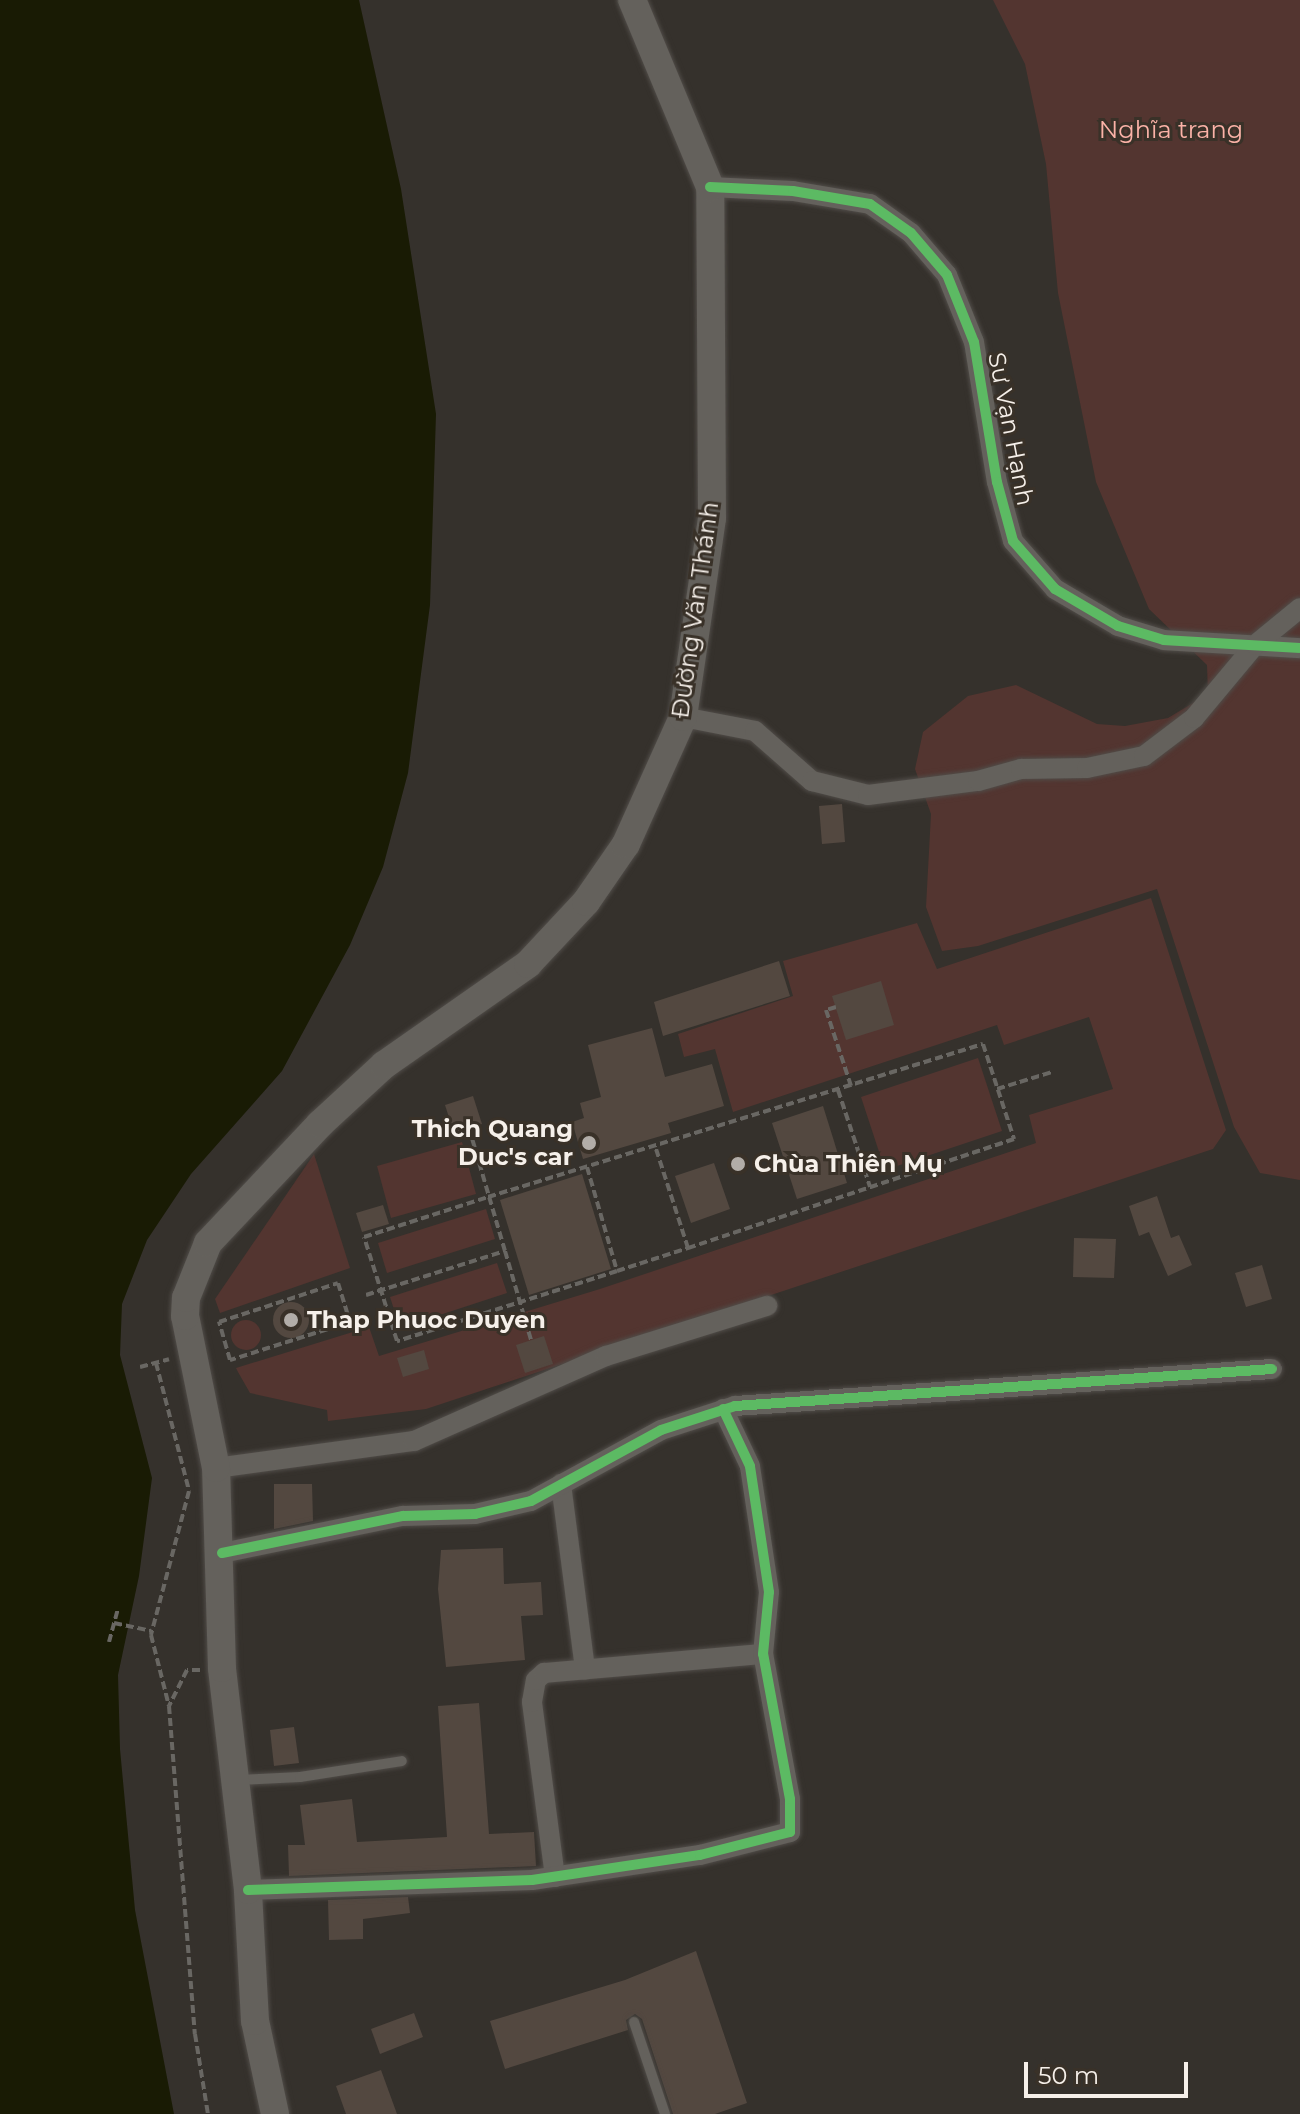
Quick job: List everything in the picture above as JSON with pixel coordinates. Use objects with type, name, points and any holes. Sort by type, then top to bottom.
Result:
[{"type":"main road","name":"Đường Văn Thánh","points":[[275,2114],[255,2021],[248,1890],[222,1668],[222,1553],[216,1468],[185,1316],[190,1278],[208,1243],[320,1124],[384,1065],[528,964],[586,902],[626,844],[683,717],[712,518],[710,187],[632,0]]},
{"type":"street","name":"Sư Vạn Hạnh","points":[[710,187],[793,191],[870,204],[911,233],[947,275],[974,342],[997,482],[1013,541],[1055,589],[1118,626],[1164,640],[1300,648]]},
{"type":"street","points":[[683,717],[755,731],[812,781],[868,795],[978,781],[1021,769],[1087,768],[1144,756],[1194,718],[1255,645],[1300,608]]},
{"type":"street","points":[[216,1468],[414,1441],[606,1356],[767,1306]]},
{"type":"street","points":[[222,1553],[403,1516],[475,1514],[531,1501],[661,1430],[723,1409],[875,1393],[996,1385],[1043,1388],[1272,1369]]},
{"type":"street","points":[[248,1890],[555,1877],[700,1855],[790,1832],[792,1810],[763,1654],[769,1592],[750,1466],[723,1409]]},
{"type":"street","points":[[561,1484],[585,1669]]},
{"type":"street","points":[[555,1877],[533,1689],[544,1673],[763,1654]]},
{"type":"lane","points":[[233,1780],[300,1777],[402,1761]]},
{"type":"lane","points":[[634,2022],[665,2114]]},
{"type":"path","points":[[836,1007],[826,1010],[851,1086]]},
{"type":"path","points":[[833,1031],[842,1029]]},
{"type":"path","points":[[983,1044],[1014,1139],[397,1341],[364,1237],[851,1086],[983,1044]]},
{"type":"path","points":[[997,1089],[1052,1072]]},
{"type":"path","points":[[838,1090],[870,1188]]},
{"type":"path","points":[[469,1128],[531,1340]]},
{"type":"path","points":[[655,1146],[688,1248]]},
{"type":"path","points":[[587,1167],[617,1271]]},
{"type":"path","points":[[366,1295],[505,1251]]},
{"type":"path","points":[[338,1283],[344,1301],[350,1322],[230,1360],[219,1322],[338,1283]]},
{"type":"path","points":[[344,1301],[352,1299]]},
{"type":"path","points":[[156,1363],[189,1491],[152,1631],[169,1706],[195,2034],[208,2114]]},
{"type":"path","points":[[109,1642],[118,1608]]},
{"type":"path","points":[[114,1623],[152,1631]]},
{"type":"path","points":[[169,1706],[187,1670],[222,1668]]},
{"type":"green space","name":"Nghĩa trang","points":[[993,0],[1300,0],[1300,1180],[1260,1173],[1234,1127],[1157,889],[978,946],[942,951],[926,907],[931,814],[915,769],[923,732],[968,696],[1016,685],[1097,724],[1125,726],[1168,718],[1208,694],[1207,665],[1149,609],[1096,482],[1058,293],[1046,164],[1025,64]]},
{"type":"green space","points":[[1151,898],[1226,1130],[1213,1149],[426,1409],[328,1421],[327,1410],[250,1393],[238,1372],[236,1368],[369,1327],[379,1356],[600,1289],[1036,1143],[1029,1115],[1113,1089],[1089,1017],[1004,1045],[997,1025],[733,1112],[715,1049],[684,1057],[678,1034],[793,996],[783,961],[917,923],[937,969]]},
{"type":"green space","points":[[978,1058],[1002,1131],[885,1170],[861,1097]]},
{"type":"green space","points":[[462,1142],[476,1194],[391,1218],[377,1166]]},
{"type":"green space","points":[[314,1154],[350,1268],[220,1313],[215,1299]]},
{"type":"green space","points":[[486,1209],[495,1239],[387,1273],[378,1243]]},
{"type":"green space","points":[[497,1263],[507,1293],[400,1328],[390,1297]]},
{"type":"green space","points":[[246,1320],[257,1324],[261,1335],[257,1346],[246,1350],[235,1346],[231,1335],[235,1324]]},
{"type":"shaded area","points":[[0,0],[359,0],[401,189],[436,414],[430,605],[408,773],[383,867],[350,945],[282,1071],[191,1174],[147,1240],[122,1304],[120,1355],[152,1478],[139,1576],[118,1675],[120,1749],[135,1910],[174,2114],[0,2114]]},
{"type":"building","points":[[842,804],[845,842],[822,844],[819,806]]},
{"type":"building","points":[[779,961],[790,996],[663,1036],[654,1002]]},
{"type":"building","points":[[881,981],[894,1025],[846,1040],[832,996]]},
{"type":"building","points":[[652,1028],[665,1077],[712,1064],[724,1106],[668,1123],[671,1133],[583,1159],[572,1122],[584,1118],[580,1103],[601,1097],[588,1045]]},
{"type":"building","points":[[473,1096],[482,1124],[454,1133],[445,1105]]},
{"type":"building","points":[[823,1106],[847,1183],[797,1199],[772,1123]]},
{"type":"building","points":[[714,1163],[730,1209],[691,1223],[675,1176]]},
{"type":"building","points":[[582,1174],[611,1269],[529,1295],[500,1200]]},
{"type":"building","points":[[1157,1196],[1171,1238],[1179,1235],[1192,1265],[1168,1276],[1149,1232],[1139,1236],[1129,1206]]},
{"type":"building","points":[[383,1205],[389,1224],[362,1232],[356,1213]]},
{"type":"building","points":[[1074,1238],[1116,1239],[1114,1278],[1073,1277]]},
{"type":"building","points":[[1262,1265],[1272,1299],[1246,1307],[1235,1273]]},
{"type":"building","name":"Thap Phuoc Duyen","points":[[291,1302],[304,1307],[309,1320],[304,1333],[291,1338],[278,1333],[273,1320],[278,1307]]},
{"type":"building","points":[[544,1336],[553,1364],[525,1373],[516,1345]]},
{"type":"building","points":[[424,1350],[429,1369],[403,1377],[397,1358]]},
{"type":"building","points":[[274,1484],[312,1484],[313,1521],[274,1529]]},
{"type":"building","points":[[503,1548],[504,1584],[541,1582],[543,1615],[521,1616],[525,1660],[446,1667],[438,1589],[441,1550]]},
{"type":"building","points":[[479,1703],[489,1834],[534,1832],[536,1866],[289,1876],[288,1845],[305,1845],[300,1805],[352,1799],[357,1842],[447,1837],[438,1706]]},
{"type":"building","points":[[294,1727],[299,1763],[274,1766],[270,1730]]},
{"type":"building","points":[[408,1897],[410,1913],[363,1919],[363,1939],[329,1940],[328,1900]]},
{"type":"building","points":[[696,1951],[747,2103],[715,2114],[673,2114],[642,2019],[635,2014],[626,2020],[628,2030],[505,2069],[490,2021],[625,1980]]},
{"type":"building","points":[[414,2013],[423,2037],[380,2054],[371,2029]]},
{"type":"building","points":[[381,2070],[397,2114],[346,2114],[336,2086]]},
{"type":"cycle path","points":[[710,187],[793,191],[870,204],[911,233],[947,275],[974,342],[997,482],[1013,541],[1055,589],[1118,626],[1164,640],[1300,648]]},
{"type":"cycle path","points":[[222,1553],[403,1516],[475,1514],[531,1501],[661,1430],[735,1406],[1272,1369]]},
{"type":"cycle path","points":[[248,1890],[532,1880],[700,1855],[790,1832],[790,1799],[763,1654],[769,1592],[750,1466],[723,1409]]},
{"type":"place","name":"Thich Quang Duc's car","points":[[589,1143]]},
{"type":"place","name":"Chùa Thiên Mụ","points":[[738,1164]]},
{"type":"place","name":"Thap Phuoc Duyen","points":[[291,1320]]}]
